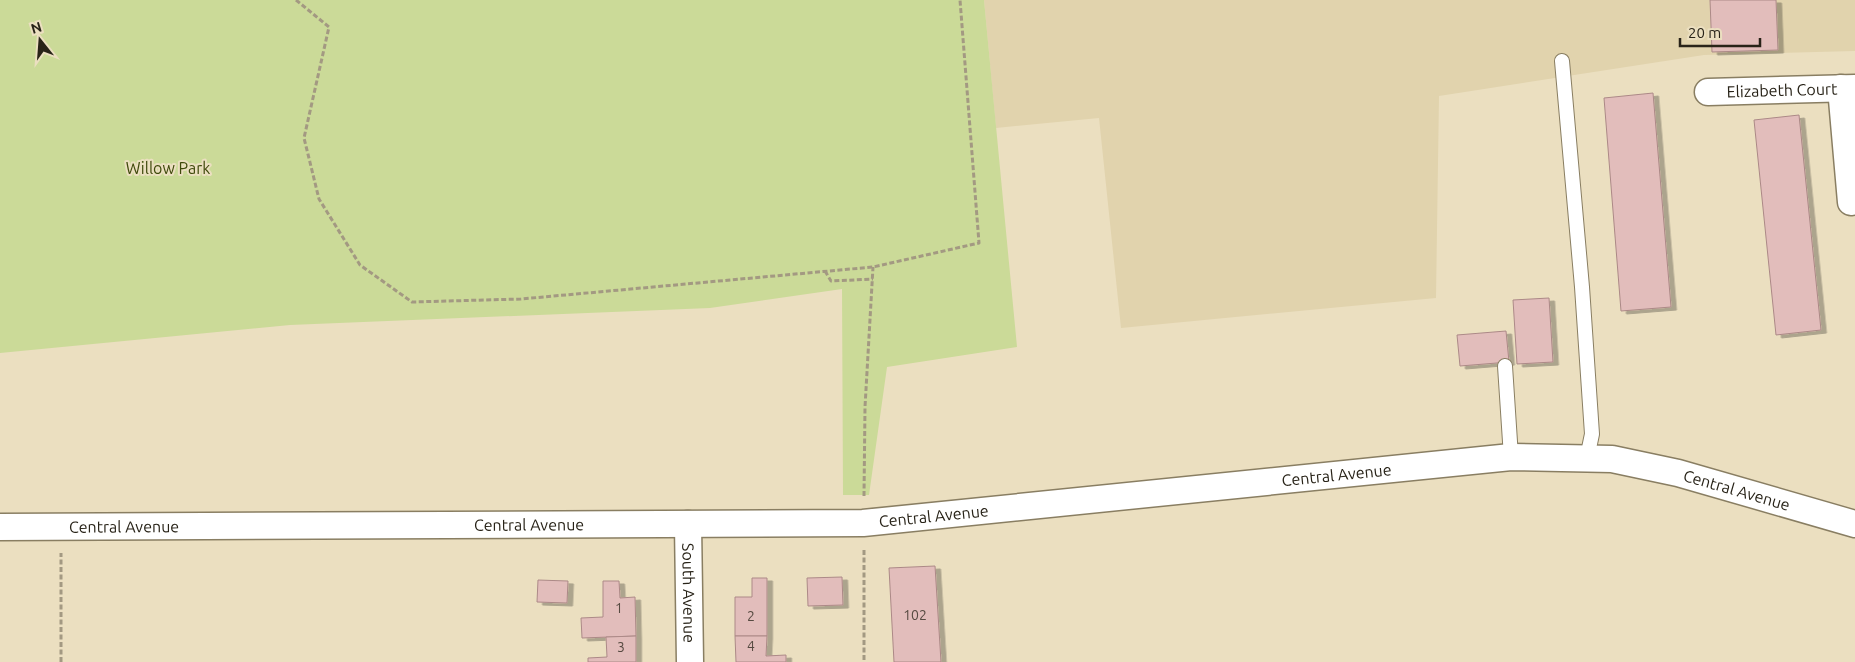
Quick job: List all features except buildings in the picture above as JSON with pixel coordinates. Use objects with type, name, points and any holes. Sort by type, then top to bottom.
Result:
[{"type":"street","name":"Elizabeth Court","points":[[1708,92],[1848,88]]},
{"type":"street","points":[[1848,88],[1853,208]]},
{"type":"street","name":"Central Avenue","points":[[0,527],[863,523],[1511,457],[1612,459],[1678,473],[1855,524]]},
{"type":"street","name":"South Avenue","points":[[688,524],[690,662]]},
{"type":"lane","points":[[1562,61],[1582,287],[1592,434],[1587,458]]},
{"type":"lane","points":[[1506,366],[1511,457]]},
{"type":"path","points":[[296,0],[329,27],[304,138],[319,199],[360,265],[412,302],[521,299],[874,267],[979,242],[960,0]]},
{"type":"path","points":[[864,662],[863,523],[865,407],[874,267]]},
{"type":"path","points":[[825,271],[831,281],[874,279]]},
{"type":"path","points":[[60,662],[61,528]]},
{"type":"shaded area","points":[[984,0],[1855,0],[1855,51],[1704,55],[1439,96],[1436,298],[1121,328],[1099,118],[996,128]]},
{"type":"green space","name":"Willow Park","points":[[0,0],[984,0],[1017,347],[887,367],[869,495],[843,495],[842,289],[710,308],[290,325],[0,353]]}]
